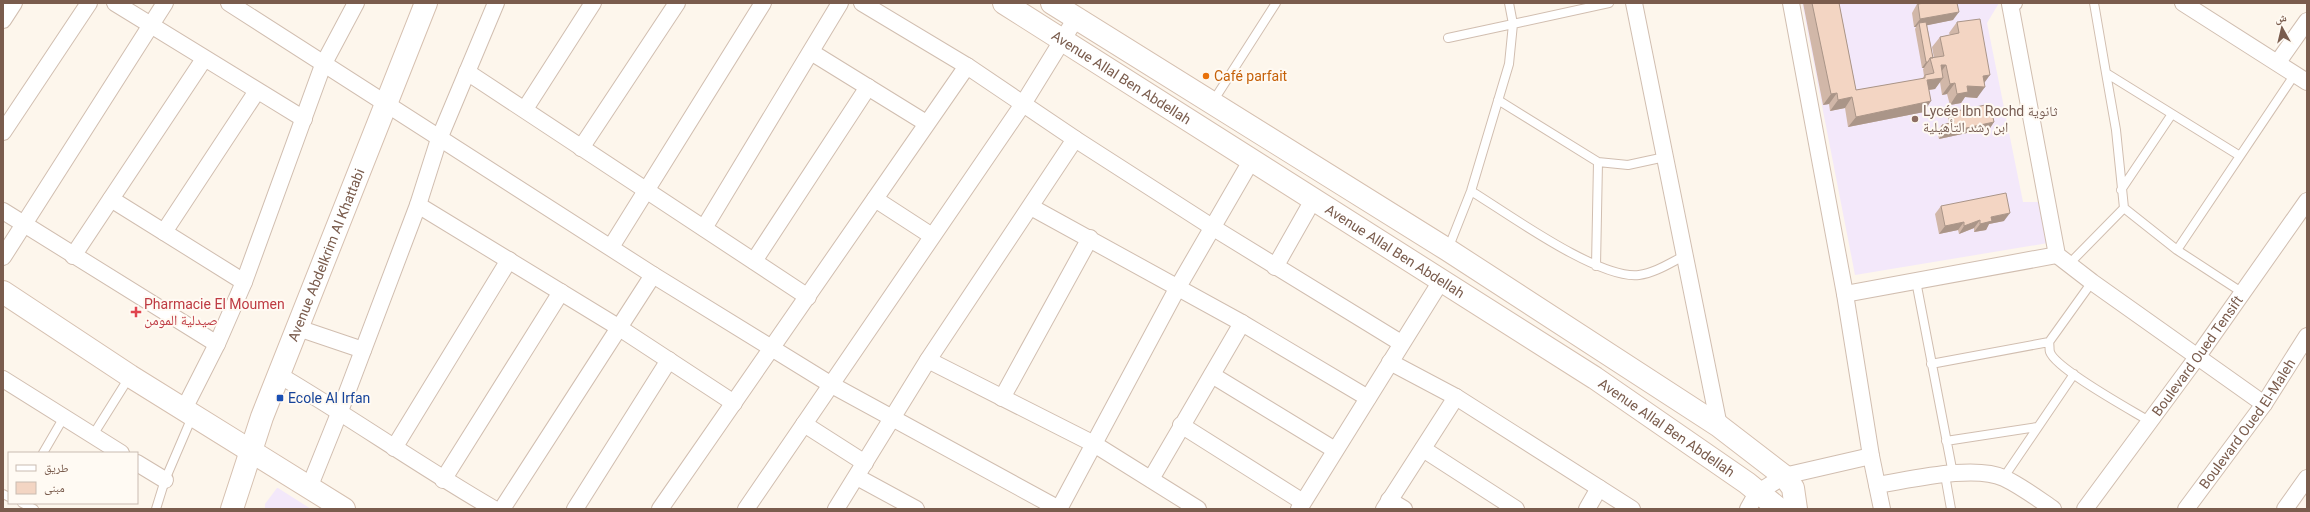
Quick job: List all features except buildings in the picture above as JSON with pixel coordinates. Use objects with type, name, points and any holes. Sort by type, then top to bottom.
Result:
[{"type":"street","points":[[3,20],[14,3]]},
{"type":"street","points":[[3,132],[89,3]]},
{"type":"street","points":[[115,3],[150,26],[304,119]]},
{"type":"street","points":[[3,257],[165,3]]},
{"type":"street","points":[[229,3],[323,65],[653,275],[773,347],[830,384],[1059,509],[1178,287],[1251,161]]},
{"type":"street","points":[[188,412],[244,282],[323,65],[356,3]]},
{"type":"street","name":"Avenue Abdelkrim Al Khattabi","points":[[232,509],[250,452],[348,202],[384,103],[426,3]]},
{"type":"street","points":[[309,488],[340,411],[418,205],[439,139],[496,3]]},
{"type":"street","points":[[525,109],[593,3]]},
{"type":"street","points":[[581,148],[677,3]]},
{"type":"street","points":[[611,247],[763,3]]},
{"type":"street","points":[[704,228],[840,3]]},
{"type":"street","points":[[862,3],[967,66],[1075,140],[1275,267],[1402,343]]},
{"type":"street","name":"Avenue Allal Ben Abdellah","points":[[1004,3],[1595,378],[1747,483],[1752,501],[1779,509]]},
{"type":"street","name":"Avenue Allal Ben Abdellah","points":[[1052,3],[1448,250],[1719,426],[1784,476],[1793,488],[1796,509]]},
{"type":"street","points":[[1634,3],[1719,426]]},
{"type":"street","points":[[1790,3],[1845,294],[1871,456],[1882,509]]},
{"type":"street","points":[[2011,3],[2063,260],[2264,404]]},
{"type":"street","points":[[2183,3],[2301,78]]},
{"type":"street","points":[[746,509],[830,384],[1023,104],[1076,18]]},
{"type":"street","points":[[2278,62],[2307,21]]},
{"type":"street","points":[[811,52],[926,123]]},
{"type":"street","points":[[73,256],[204,58]]},
{"type":"street","points":[[660,509],[808,297],[926,123],[967,66]]},
{"type":"street","points":[[467,72],[808,297]]},
{"type":"street","points":[[754,261],[868,87]]},
{"type":"street","points":[[164,232],[257,91]]},
{"type":"street","points":[[836,509],[928,360],[1075,140]]},
{"type":"street","points":[[111,199],[244,282]]},
{"type":"street","points":[[875,199],[932,236]]},
{"type":"street","points":[[1275,267],[1313,200]]},
{"type":"street","name":"Boulevard Oued Tensift","points":[[2085,509],[2198,356],[2307,201]]},
{"type":"street","points":[[418,205],[618,327],[734,403]]},
{"type":"street","points":[[1031,207],[1090,238],[1242,323],[1368,398]]},
{"type":"street","points":[[3,211],[24,226],[217,344]]},
{"type":"street","points":[[1002,398],[1090,238]]},
{"type":"street","points":[[394,448],[509,260]]},
{"type":"street","points":[[1845,294],[1916,281],[2063,260]]},
{"type":"street","points":[[502,509],[618,327],[653,275]]},
{"type":"street","points":[[1182,425],[1301,506],[1441,281]]},
{"type":"street","points":[[443,480],[561,292]]},
{"type":"street","points":[[5,298],[250,452],[344,509]]},
{"type":"street","points":[[1151,479],[1242,323]]},
{"type":"street","points":[[298,328],[363,350]]},
{"type":"street","name":"Boulevard Oued El-Maleh","points":[[2186,509],[2264,404],[2306,342]]},
{"type":"street","points":[[575,509],[669,360]]},
{"type":"street","points":[[928,360],[1094,444],[1198,509]]},
{"type":"street","points":[[1390,362],[1456,397],[1632,509]]},
{"type":"street","points":[[280,375],[340,411],[443,480],[494,509]]},
{"type":"street","points":[[1212,375],[1335,450]]},
{"type":"street","points":[[3,379],[119,452]]},
{"type":"street","points":[[1404,509],[1387,504],[1456,397]]},
{"type":"street","points":[[804,424],[865,463]]},
{"type":"street","points":[[1423,449],[1516,509]]},
{"type":"street","points":[[1752,501],[1784,476],[1871,456]]},
{"type":"street","points":[[138,464],[165,480]]},
{"type":"street","points":[[1877,485],[1949,474],[1987,472],[2004,477],[2053,509]]},
{"type":"street","points":[[857,477],[915,509]]},
{"type":"street","points":[[2285,509],[2307,478]]},
{"type":"street","points":[[1587,509],[1599,488]]},
{"type":"lane","points":[[1212,104],[1276,3]]},
{"type":"lane","points":[[1448,250],[1471,191],[1509,64],[1513,24],[1510,3]]},
{"type":"lane","points":[[1448,38],[1609,3]]},
{"type":"lane","points":[[2094,3],[2116,130],[2124,208],[2177,250],[2243,293]]},
{"type":"lane","points":[[2106,73],[2240,156]]},
{"type":"lane","points":[[2177,250],[2240,156],[2301,78]]},
{"type":"lane","points":[[1498,100],[1598,162],[1628,165],[1665,157]]},
{"type":"lane","points":[[2121,190],[2172,114]]},
{"type":"lane","points":[[1596,266],[1598,162]]},
{"type":"lane","points":[[1471,191],[1596,266],[1613,272],[1638,275],[1651,272],[1684,256]]},
{"type":"lane","points":[[2063,260],[2124,208]]},
{"type":"lane","points":[[1916,281],[1946,440],[1950,509]]},
{"type":"lane","points":[[2092,282],[2050,342],[2050,352],[2056,361],[2074,374],[2149,421]]},
{"type":"lane","points":[[1932,364],[2050,342]]},
{"type":"lane","points":[[2004,477],[2074,374]]},
{"type":"lane","points":[[93,435],[130,376]]},
{"type":"lane","points":[[156,509],[188,412]]},
{"type":"lane","points":[[44,452],[64,417]]},
{"type":"lane","points":[[1946,440],[2037,427]]},
{"type":"lane","points":[[24,504],[34,509]]},
{"type":"shaded area","name":"Lycée Ibn Rochd ثانوية ابن رشد التأهيلية","points":[[1802,3],[1999,3],[1987,23],[2023,202],[2041,202],[2048,243],[1855,275]]},
{"type":"shaded area","points":[[277,488],[311,509],[265,509],[265,504]]},
{"type":"place","name":"Café parfait","points":[[1206,76]]},
{"type":"place","name":"Lycée Ibn Rochd ثانوية ابن رشد التأهيلية","points":[[1915,119]]},
{"type":"place","name":"Pharmacie El Moumen صيدلية المومن","points":[[136,312]]},
{"type":"place","name":"Ecole Al Irfan","points":[[280,398]]}]
